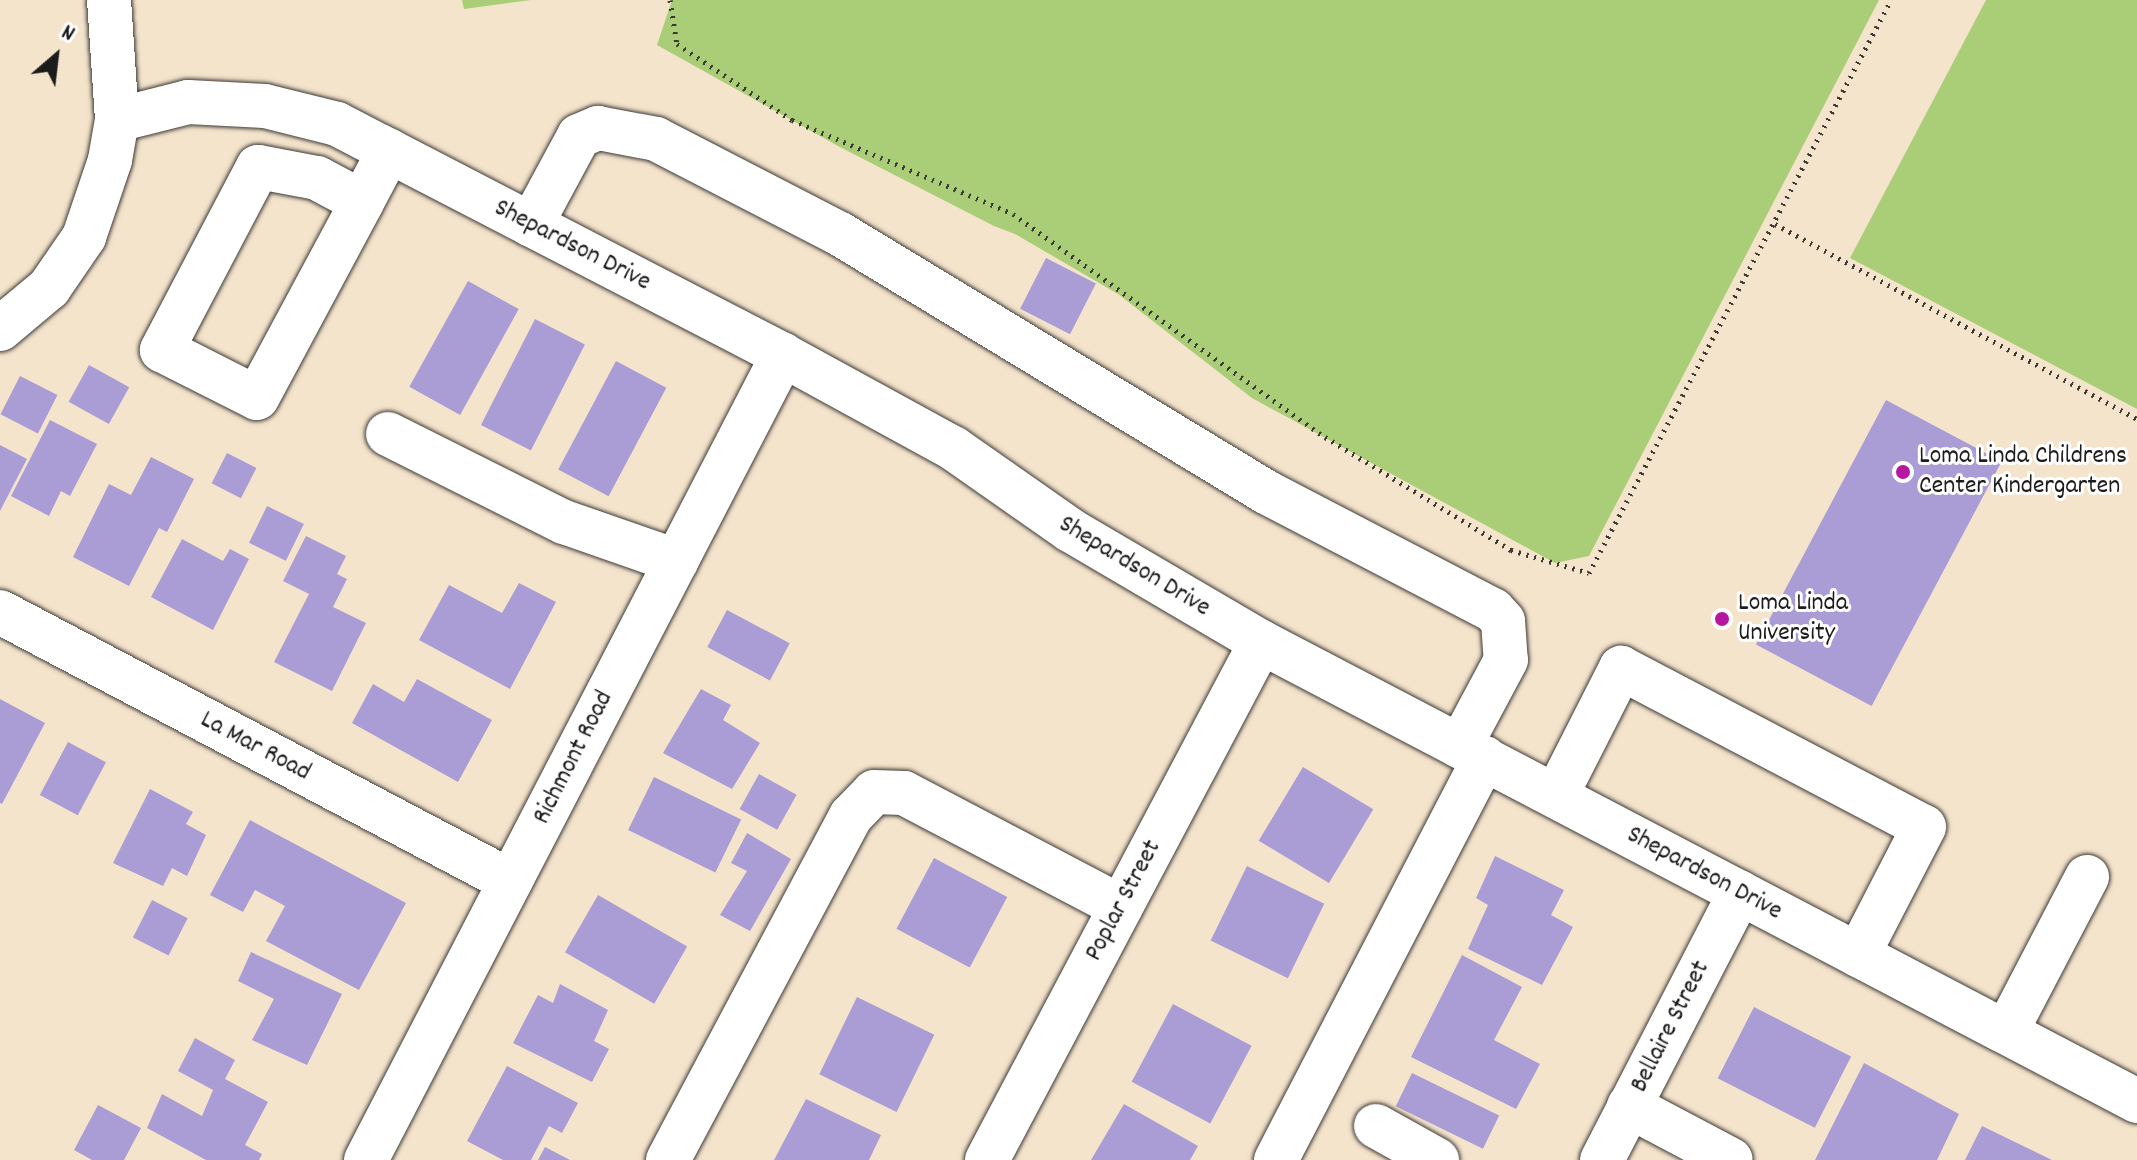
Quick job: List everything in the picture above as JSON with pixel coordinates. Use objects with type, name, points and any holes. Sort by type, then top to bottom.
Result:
[{"type":"street","points":[[0,329],[49,288],[84,237],[110,160],[117,120],[109,0]]},
{"type":"street","name":"Shepardson Drive","points":[[117,120],[188,102],[265,106],[337,124],[783,355],[953,448],[1070,530],[1261,642],[2137,1101]]},
{"type":"street","points":[[531,225],[579,136],[598,128],[656,139],[840,234],[1266,492],[1493,610],[1503,621],[1506,660],[1472,752],[1276,1160]]},
{"type":"street","points":[[362,202],[317,178],[258,167],[162,350],[257,398],[362,202],[389,151]]},
{"type":"street","name":"Richmont Road","points":[[366,1160],[783,355]]},
{"type":"street","points":[[388,434],[564,522],[676,561]]},
{"type":"street","name":"La Mar Road","points":[[0,612],[510,881]]},
{"type":"street","name":"Poplar Street","points":[[987,1160],[1261,642]]},
{"type":"street","points":[[1556,796],[1621,668],[1897,812],[1924,827],[1858,955]]},
{"type":"street","points":[[668,1160],[851,816],[874,792],[904,793],[1121,907]]},
{"type":"street","points":[[2006,1032],[2087,877]]},
{"type":"street","name":"Bellaire Street","points":[[1602,1160],[1740,893]]},
{"type":"street","points":[[1629,1106],[1731,1160]]},
{"type":"street","points":[[1376,1126],[1437,1160]]},
{"type":"path","points":[[670,0],[677,44],[792,120],[1013,214],[1325,437],[1511,550],[1589,573],[1891,0]]},
{"type":"path","points":[[1775,224],[2137,419]]},
{"type":"green space","points":[[462,0],[531,0],[464,9]]},
{"type":"green space","points":[[672,0],[1879,0],[1589,556],[1555,563],[1252,398],[1118,294],[1015,234],[838,146],[657,45]]},
{"type":"green space","points":[[1986,0],[2137,0],[2137,409],[1850,258]]},
{"type":"building","points":[[1046,258],[1096,283],[1070,334],[1020,309]]},
{"type":"building","points":[[468,281],[519,309],[460,415],[409,387]]},
{"type":"building","points":[[535,319],[585,344],[531,450],[481,425]]},
{"type":"building","points":[[616,361],[666,388],[609,496],[558,470]]},
{"type":"building","points":[[89,365],[129,387],[109,424],[69,402]]},
{"type":"building","points":[[20,376],[57,395],[38,433],[0,414]]},
{"type":"building","points":[[1886,400],[2002,462],[1872,706],[1756,645]]},
{"type":"building","points":[[50,420],[97,444],[70,496],[61,491],[49,516],[11,496]]},
{"type":"building","points":[[0,445],[27,459],[0,511]]},
{"type":"building","points":[[227,453],[256,468],[241,498],[212,483]]},
{"type":"building","points":[[151,457],[194,479],[167,532],[159,528],[129,586],[73,557],[109,484],[131,495]]},
{"type":"building","points":[[267,506],[304,524],[286,561],[249,543]]},
{"type":"building","points":[[306,536],[346,556],[337,574],[347,579],[333,607],[366,623],[332,691],[274,662],[309,594],[283,581]]},
{"type":"building","points":[[182,539],[223,561],[230,549],[249,559],[213,630],[151,597]]},
{"type":"building","points":[[519,583],[556,602],[510,689],[419,640],[449,585],[502,613]]},
{"type":"building","points":[[727,610],[790,643],[770,680],[707,647]]},
{"type":"building","points":[[417,679],[492,720],[458,782],[352,723],[373,684],[404,702]]},
{"type":"building","points":[[701,689],[731,705],[723,720],[760,743],[732,789],[663,753]]},
{"type":"building","points":[[0,699],[45,723],[2,804],[0,803]]},
{"type":"building","points":[[68,742],[106,762],[78,815],[40,795]]},
{"type":"building","points":[[1303,767],[1373,809],[1329,883],[1259,841]]},
{"type":"building","points":[[759,774],[797,795],[777,830],[740,809]]},
{"type":"building","points":[[654,777],[741,820],[715,873],[628,830]]},
{"type":"building","points":[[150,789],[193,812],[186,824],[206,835],[187,876],[172,868],[163,886],[113,863]]},
{"type":"building","points":[[250,820],[406,903],[359,990],[266,941],[285,906],[255,890],[243,912],[210,895]]},
{"type":"building","points":[[747,833],[791,859],[750,931],[720,915],[747,871],[731,863]]},
{"type":"building","points":[[1495,856],[1564,890],[1551,915],[1573,927],[1542,985],[1468,949],[1488,905],[1476,898]]},
{"type":"building","points":[[934,858],[1007,897],[970,968],[896,929]]},
{"type":"building","points":[[1247,866],[1324,904],[1288,978],[1211,941]]},
{"type":"building","points":[[598,895],[687,946],[654,1004],[565,952]]},
{"type":"building","points":[[152,900],[188,918],[169,956],[133,937]]},
{"type":"building","points":[[251,952],[342,994],[307,1065],[252,1040],[274,999],[238,981]]},
{"type":"building","points":[[1462,955],[1522,987],[1494,1040],[1540,1064],[1516,1109],[1411,1057]]},
{"type":"building","points":[[560,984],[608,1010],[594,1041],[609,1049],[592,1082],[513,1043],[538,995],[553,1003]]},
{"type":"building","points":[[857,997],[934,1035],[897,1112],[819,1074]]},
{"type":"building","points":[[1173,1004],[1252,1046],[1210,1123],[1132,1082]]},
{"type":"building","points":[[1754,1007],[1851,1056],[1815,1128],[1718,1078]]},
{"type":"building","points":[[195,1038],[235,1060],[225,1079],[268,1102],[245,1145],[262,1154],[259,1160],[206,1160],[147,1128],[162,1094],[202,1116],[213,1090],[178,1071]]},
{"type":"building","points":[[1864,1063],[1959,1114],[1937,1160],[1815,1160]]},
{"type":"building","points":[[507,1066],[578,1103],[562,1133],[549,1126],[531,1160],[503,1160],[467,1141]]},
{"type":"building","points":[[1412,1073],[1499,1116],[1483,1149],[1396,1106]]},
{"type":"building","points":[[806,1099],[881,1135],[869,1160],[774,1160]]},
{"type":"building","points":[[1124,1104],[1198,1146],[1190,1160],[1091,1160]]},
{"type":"building","points":[[98,1105],[141,1128],[124,1160],[92,1160],[74,1150]]},
{"type":"building","points":[[1982,1126],[2052,1160],[1965,1160]]},
{"type":"building","points":[[545,1147],[570,1160],[538,1160]]},
{"type":"place","name":"Loma Linda Childrens Center Kindergarten","points":[[1903,472]]},
{"type":"place","name":"Loma Linda University","points":[[1722,619]]}]
